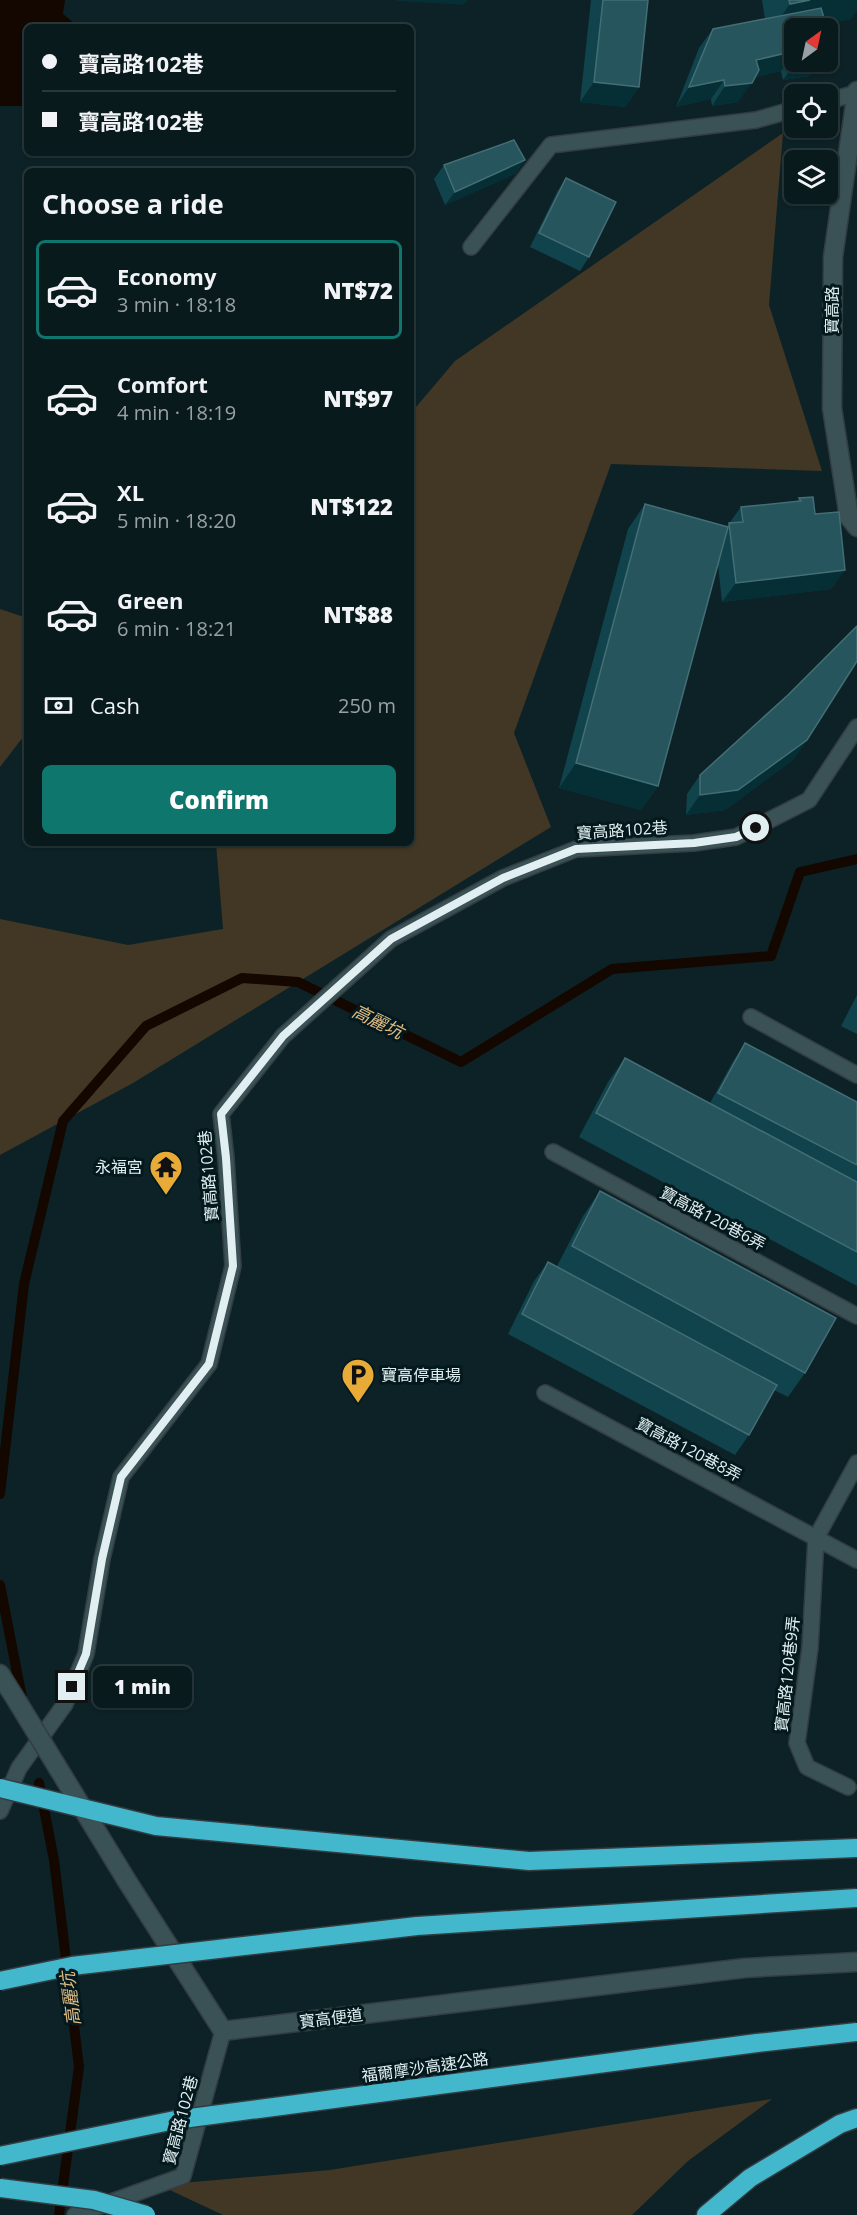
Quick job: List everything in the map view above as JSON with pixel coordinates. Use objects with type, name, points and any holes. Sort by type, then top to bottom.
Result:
[{"type":"highway","points":[[0,1788],[156,1826],[529,1861],[857,1848]]},
{"type":"highway","points":[[0,1981],[72,1966],[417,1926],[857,1898]]},
{"type":"highway","name":"福爾摩沙高速公路","points":[[0,2156],[175,2120],[757,2043],[857,2032]]},
{"type":"highway","points":[[706,2215],[750,2178],[840,2124],[857,2118]]},
{"type":"highway","points":[[0,2188],[94,2200],[146,2215]]},
{"type":"street","name":"寶高路","points":[[857,92],[832,256],[832,408],[849,517],[857,527]]},
{"type":"street","points":[[0,1674],[127,1881],[223,2031]]},
{"type":"street","name":"寶高便道","points":[[223,2031],[745,1968],[857,1962]]},
{"type":"lane","points":[[838,98],[857,92]]},
{"type":"lane","points":[[471,247],[551,145],[756,120],[784,113]]},
{"type":"lane","name":"寶高路102巷","points":[[0,1811],[19,1768],[64,1704],[86,1654],[102,1559],[121,1477],[209,1364],[233,1266],[221,1114],[283,1036],[391,939],[503,878],[576,849],[694,843],[736,837],[810,800],[857,727]]},
{"type":"lane","points":[[751,1017],[857,1075]]},
{"type":"lane","name":"寶高路120巷6弄","points":[[553,1152],[857,1316]]},
{"type":"lane","name":"寶高路120巷8弄","points":[[544,1393],[857,1560]]},
{"type":"lane","points":[[816,1538],[857,1463]]},
{"type":"lane","name":"寶高路120巷9弄","points":[[816,1538],[810,1648],[797,1743],[807,1767],[848,1787]]},
{"type":"lane","name":"寶高路102巷","points":[[78,2214],[183,2176],[223,2031]]},
{"type":"shaded area","points":[[0,0],[65,0],[63,14],[75,24],[24,24],[24,106],[0,106]]},
{"type":"shaded area","points":[[783,133],[769,305],[822,471],[611,464],[514,733],[551,827],[133,1083],[0,1155],[0,919],[128,945],[223,929],[216,846],[414,846],[414,409],[455,361]]},
{"type":"shaded area","points":[[0,609],[24,617],[24,736],[0,767]]},
{"type":"shaded area","points":[[772,2099],[688,2161],[632,2215],[223,2215],[159,2185],[330,2170]]},
{"type":"building","points":[[603,0],[648,0],[639,87],[594,82]]},
{"type":"building","points":[[789,0],[810,0],[790,4]]},
{"type":"building","points":[[821,8],[824,18],[784,18],[784,54],[756,60],[759,70],[752,83],[725,86],[724,80],[689,87],[713,29]]},
{"type":"building","points":[[514,140],[525,160],[455,192],[444,165]]},
{"type":"building","points":[[566,178],[616,202],[589,257],[539,233]]},
{"type":"building","points":[[813,497],[815,514],[839,512],[845,570],[736,583],[729,523],[743,522],[741,507],[801,501],[799,498]]},
{"type":"building","points":[[645,504],[728,527],[658,786],[576,763]]},
{"type":"building","points":[[857,626],[857,661],[807,740],[738,790],[700,795],[700,775],[788,695]]},
{"type":"building","points":[[745,1043],[857,1102],[857,1165],[718,1093]]},
{"type":"building","points":[[625,1058],[857,1182],[857,1252],[596,1113]]},
{"type":"building","points":[[600,1191],[836,1318],[805,1373],[572,1246]]},
{"type":"building","points":[[548,1262],[777,1385],[749,1435],[522,1314]]},
{"type":"waterway","name":"高麗坑","points":[[0,1494],[24,1284],[63,1121],[146,1026],[242,978],[298,982],[461,1062],[612,969],[771,956],[800,872],[857,859]]},
{"type":"waterway","name":"高麗坑","points":[[0,1585],[23,1703]]},
{"type":"waterway","name":"高麗坑","points":[[39,1783],[54,1860],[79,2067],[59,2215]]},
{"type":"place","name":"永福宮","points":[[166,1196]]},
{"type":"place","name":"寶高停車場","points":[[358,1404]]},
{"type":"route","points":[[72,1687],[86,1654],[102,1559],[121,1477],[209,1364],[233,1266],[221,1114],[283,1036],[391,939],[503,878],[576,849],[694,843],[736,837],[756,828]]}]
